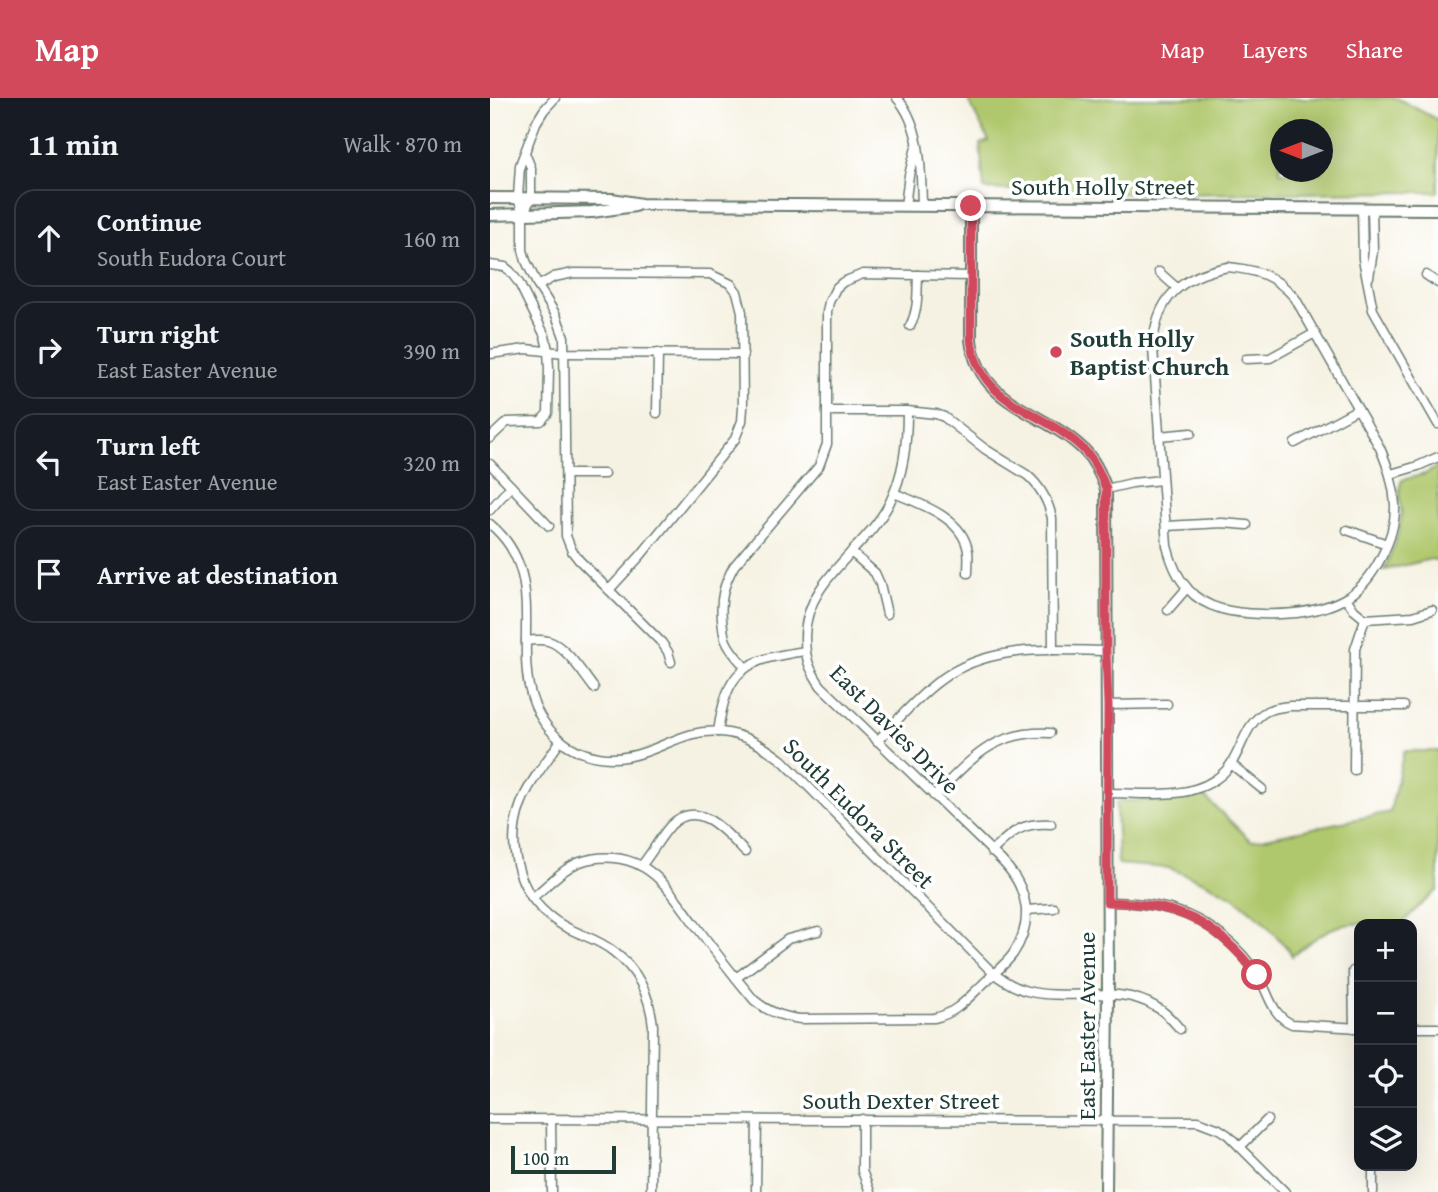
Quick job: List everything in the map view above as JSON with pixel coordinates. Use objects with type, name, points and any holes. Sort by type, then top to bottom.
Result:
[{"type":"main road","name":"South Holly Street","points":[[490,198],[612,199],[641,204],[1438,209]]},
{"type":"main road","name":"South Holly Street","points":[[490,215],[592,212],[641,204]]},
{"type":"main road","name":"East Easter Avenue","points":[[971,206],[971,340],[981,373],[990,385],[1007,399],[1066,436],[1086,452],[1106,489],[1106,1192]]},
{"type":"street","points":[[555,98],[536,123],[520,165],[518,198],[523,215],[526,261],[564,337],[566,536],[579,560],[662,643],[671,662]]},
{"type":"street","points":[[897,98],[911,120],[920,171],[922,206]]},
{"type":"street","points":[[905,206],[916,144]]},
{"type":"street","points":[[523,215],[531,198],[531,168],[526,153]]},
{"type":"street","points":[[1367,208],[1363,254],[1370,301],[1378,320],[1438,424]]},
{"type":"street","points":[[490,265],[505,267],[515,277],[545,336],[550,369],[548,413],[541,421],[507,422],[490,438]]},
{"type":"street","points":[[1228,267],[1250,269],[1274,279],[1294,298],[1380,448],[1391,474],[1395,513],[1387,544],[1375,570],[1346,598],[1300,613],[1238,613],[1201,600],[1178,577],[1169,554],[1153,348],[1159,314],[1177,288],[1209,270],[1228,267]]},
{"type":"street","points":[[1159,272],[1177,288]]},
{"type":"street","points":[[538,286],[554,277],[574,273],[710,274],[731,284],[737,292],[742,312],[742,421],[735,439],[609,590]]},
{"type":"street","points":[[746,668],[725,640],[721,604],[724,584],[734,566],[819,466],[827,444],[827,312],[836,288],[843,282],[863,274],[970,276]]},
{"type":"street","points":[[910,326],[916,315],[918,275]]},
{"type":"street","points":[[1426,275],[1438,282]]},
{"type":"street","points":[[1246,359],[1270,358],[1315,333]]},
{"type":"street","points":[[490,354],[526,349],[565,353],[743,354]]},
{"type":"street","points":[[657,413],[658,353]]},
{"type":"street","points":[[1295,443],[1358,410]]},
{"type":"street","points":[[827,411],[928,411],[944,417],[972,440],[1027,475],[1041,489],[1052,518],[1053,650]]},
{"type":"street","name":"East Davies Drive","points":[[908,411],[904,464],[894,493],[883,514],[815,596],[807,615],[804,650],[809,666],[821,686],[1010,869],[1025,898],[1027,910]]},
{"type":"street","points":[[1159,436],[1191,433]]},
{"type":"street","points":[[1391,474],[1438,457]]},
{"type":"street","points":[[490,464],[549,526]]},
{"type":"street","points":[[566,474],[604,474]]},
{"type":"street","points":[[1106,489],[1162,480]]},
{"type":"street","points":[[490,510],[511,486]]},
{"type":"street","points":[[894,493],[921,505],[954,525],[964,538],[967,548],[968,573]]},
{"type":"street","points":[[1166,526],[1222,523],[1247,525]]},
{"type":"street","points":[[490,524],[505,538],[522,568],[526,591],[527,681],[534,704],[544,722],[561,740],[526,794],[515,823],[515,858],[519,873],[532,898],[561,924],[615,952],[642,985],[653,1026],[652,1192]]},
{"type":"street","points":[[1347,530],[1387,544]]},
{"type":"street","points":[[851,552],[875,573],[887,614]]},
{"type":"street","points":[[1168,610],[1187,588]]},
{"type":"street","points":[[1346,598],[1354,610],[1365,619],[1413,616],[1432,610]]},
{"type":"street","points":[[1354,770],[1355,649],[1365,619]]},
{"type":"street","points":[[526,641],[544,640],[559,646],[594,688]]},
{"type":"street","points":[[718,732],[724,698],[738,675],[753,662],[804,650]]},
{"type":"street","points":[[877,741],[926,691],[962,667],[981,659],[1021,650],[1106,651]]},
{"type":"street","points":[[1108,705],[1167,704]]},
{"type":"street","points":[[1108,793],[1186,792],[1212,782],[1231,764],[1251,724],[1268,711],[1289,706],[1404,706]]},
{"type":"street","name":"South Eudora Street","points":[[561,740],[575,750],[607,758],[647,752],[674,739],[690,735],[718,732],[750,740],[783,761],[993,974],[1015,987],[1036,993],[1108,995],[1141,999],[1156,1006],[1180,1029]]},
{"type":"street","points":[[934,796],[975,756],[991,745],[1025,733],[1050,733]]},
{"type":"street","points":[[1231,764],[1262,789]]},
{"type":"street","points":[[642,866],[671,825],[688,816],[701,816],[714,822],[745,852]]},
{"type":"street","points":[[991,852],[1016,830],[1030,824],[1051,824]]},
{"type":"street","points":[[532,898],[577,863],[612,858],[642,866],[667,888],[758,1004],[772,1013],[800,1019],[942,1017],[955,1011],[1012,956],[1026,922],[1027,910],[1054,908]]},
{"type":"street","points":[[1107,902],[1154,905],[1177,911],[1201,922],[1242,955],[1257,975],[1275,1011],[1286,1022],[1354,1028]]},
{"type":"street","points":[[736,978],[788,939],[818,931]]},
{"type":"street","points":[[1353,971],[1354,985]]},
{"type":"street","points":[[1417,1028],[1438,1028]]},
{"type":"street","name":"South Dexter Street","points":[[490,1119],[1198,1121],[1219,1129],[1285,1192]]},
{"type":"street","points":[[551,1119],[552,1192]]},
{"type":"street","points":[[862,1119],[862,1171],[870,1192]]},
{"type":"street","points":[[756,1192],[757,1120]]},
{"type":"street","points":[[1240,1147],[1267,1120]]},
{"type":"street","points":[[1373,1171],[1373,1192]]},
{"type":"green space","points":[[967,98],[1397,98],[1438,120],[1438,192],[1141,194],[984,189],[980,144],[989,141]]},
{"type":"green space","points":[[1438,466],[1438,561],[1432,559],[1384,570],[1400,525],[1402,480],[1425,474]]},
{"type":"green space","points":[[1404,751],[1438,751],[1438,890],[1407,919],[1354,919],[1354,924],[1322,934],[1292,956],[1263,921],[1234,897],[1169,868],[1118,864],[1116,803],[1120,801],[1186,800],[1203,795],[1251,841],[1390,812]]},
{"type":"place","name":"South Holly Baptist Church","points":[[1056,352]]},
{"type":"route","points":[[971,206],[971,340],[981,373],[990,385],[1007,399],[1066,436],[1086,452],[1106,489],[1107,902],[1154,905],[1190,916],[1231,944],[1257,975]]}]
